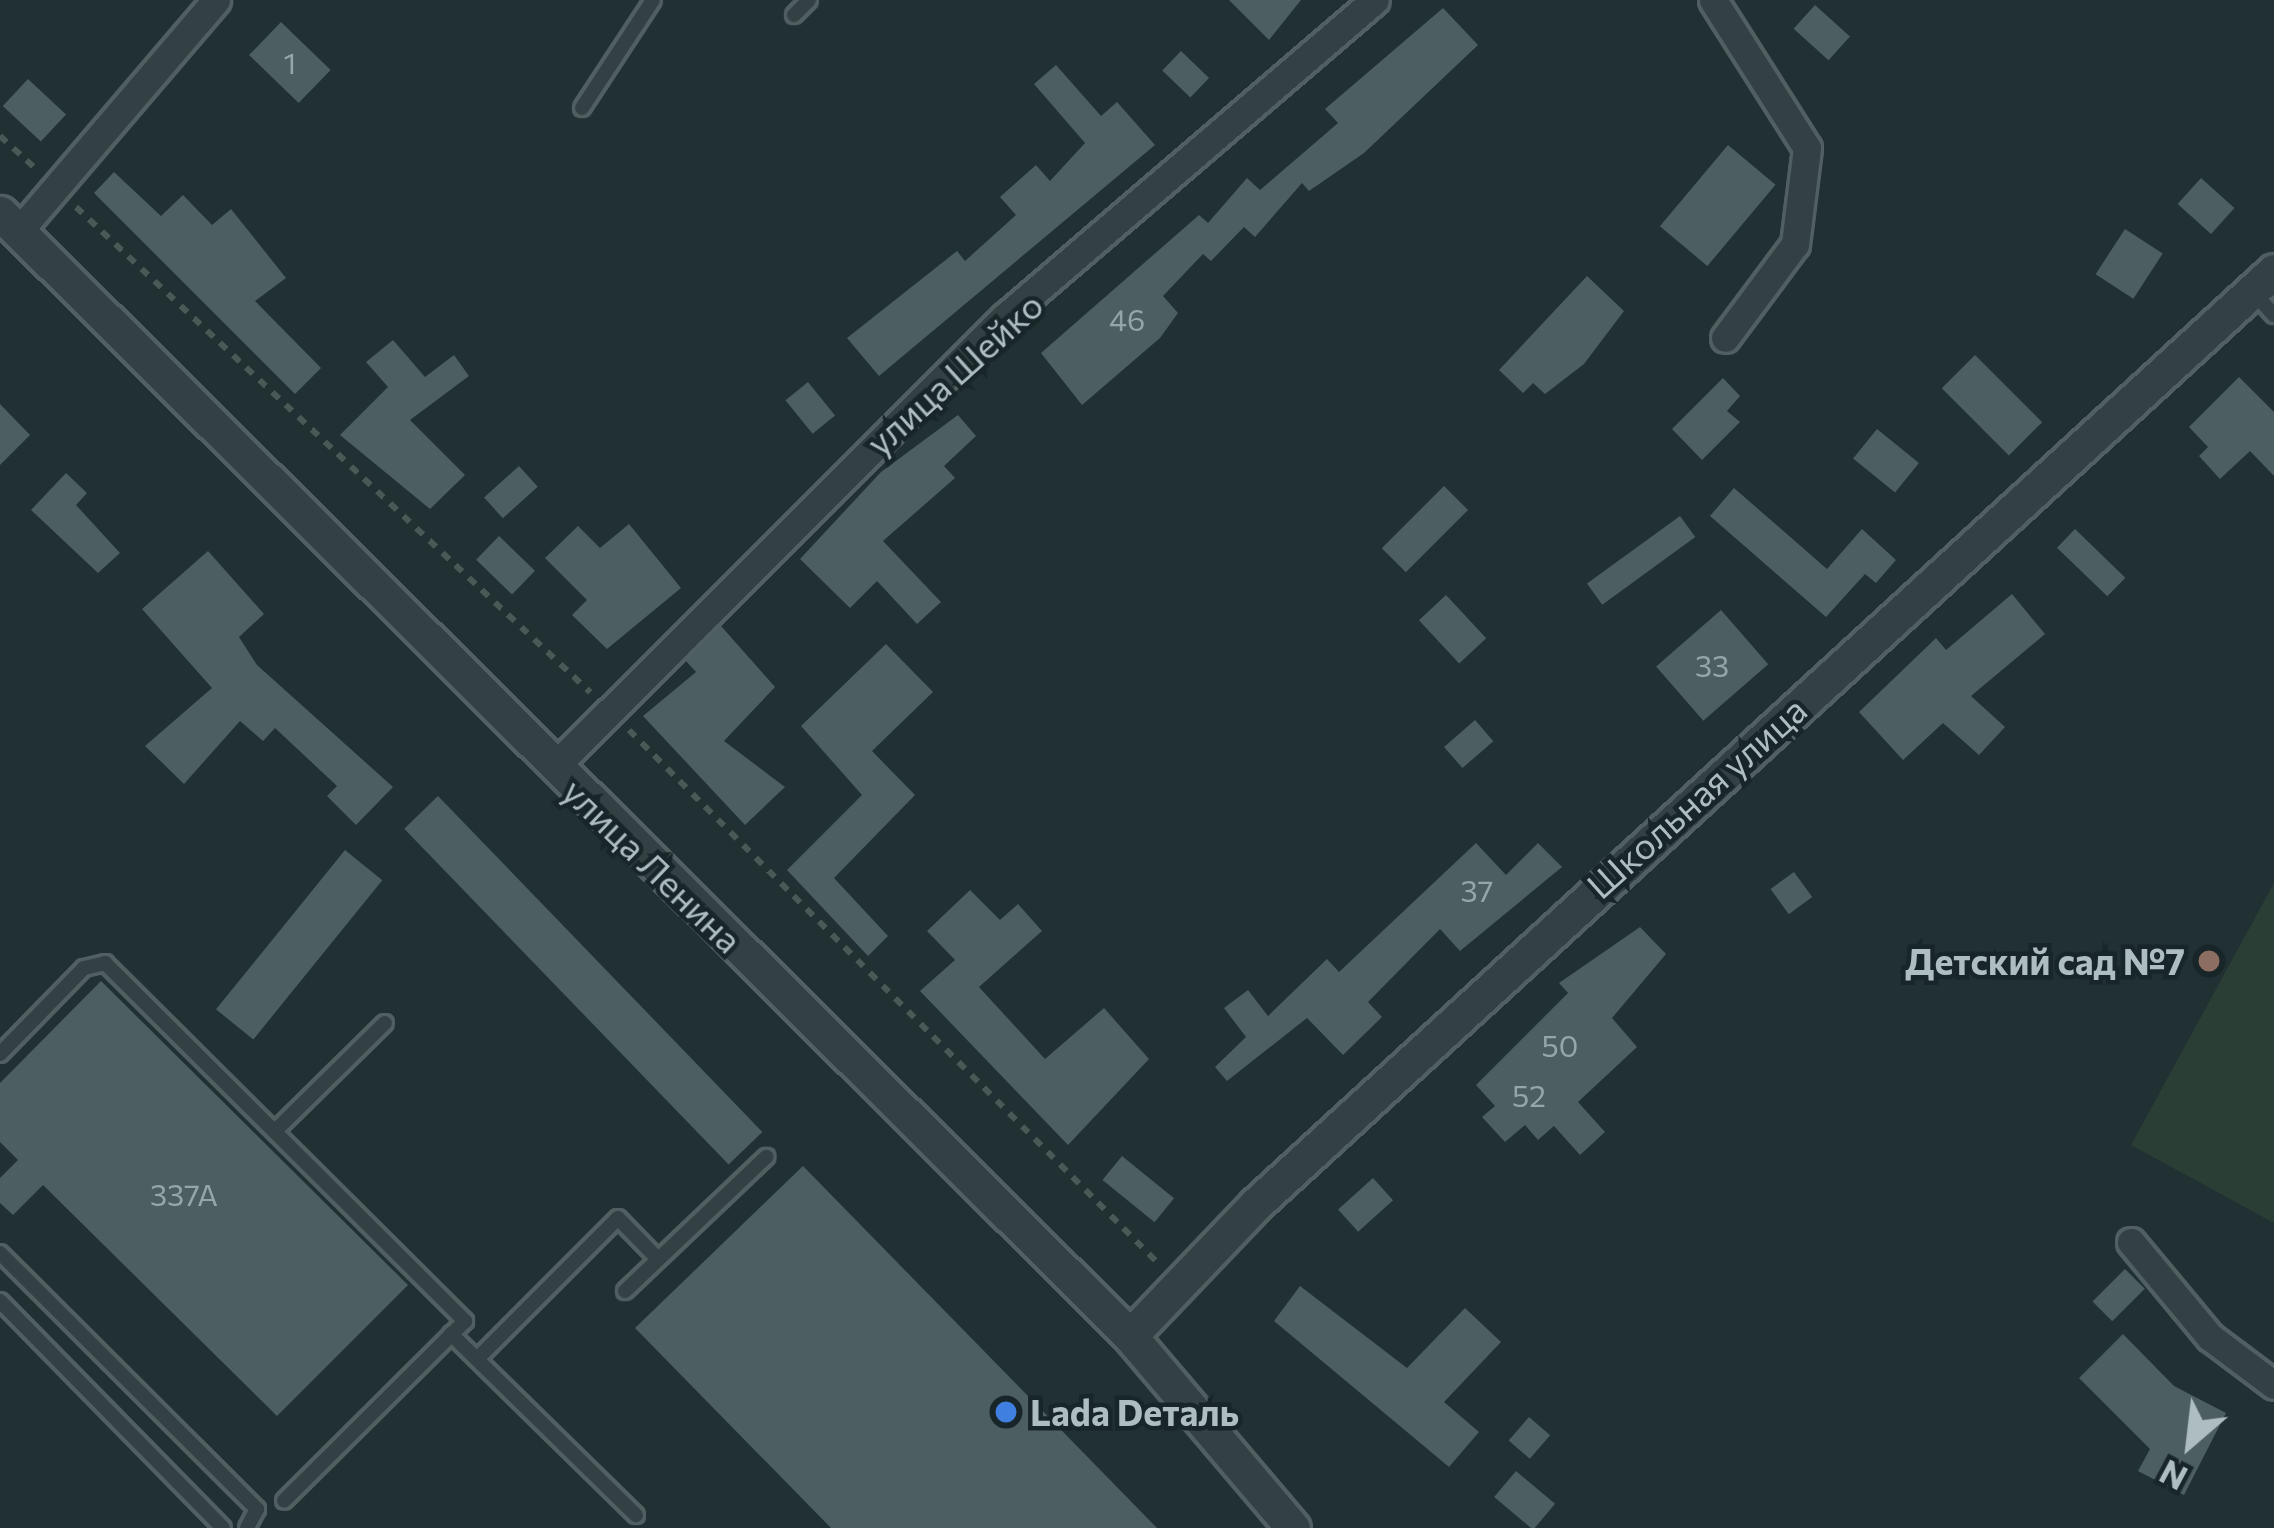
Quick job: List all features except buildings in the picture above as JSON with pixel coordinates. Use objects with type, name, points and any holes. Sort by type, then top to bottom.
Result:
[{"type":"street","points":[[9,222],[216,0]]},
{"type":"street","name":"улица Шейко","points":[[554,767],[1005,317],[1375,0]]},
{"type":"street","points":[[1712,0],[1807,148],[1795,244],[1725,338]]},
{"type":"street","name":"улица Ленина","points":[[9,222],[1130,1336],[1293,1528]]},
{"type":"street","name":"Школьная улица","points":[[1130,1336],[1377,1091],[2267,292]]},
{"type":"street","points":[[2132,1242],[2210,1337],[2274,1385]]},
{"type":"lane","points":[[583,108],[653,0]]},
{"type":"lane","points":[[794,14],[809,0]]},
{"type":"lane","points":[[0,1054],[84,968],[105,963],[465,1321],[284,1501]]},
{"type":"lane","points":[[275,1131],[385,1023]]},
{"type":"lane","points":[[625,1291],[766,1157]]},
{"type":"lane","points":[[477,1359],[618,1218],[658,1259]]},
{"type":"lane","points":[[0,1252],[257,1509],[247,1528]]},
{"type":"lane","points":[[0,1301],[223,1528]]},
{"type":"lane","points":[[451,1334],[636,1515]]},
{"type":"green space","points":[[2274,883],[2274,1223],[2131,1145]]},
{"type":"place","name":"Детский сад №7","points":[[2209,961]]},
{"type":"place","name":"Lada Dеталь","points":[[1006,1412]]}]
